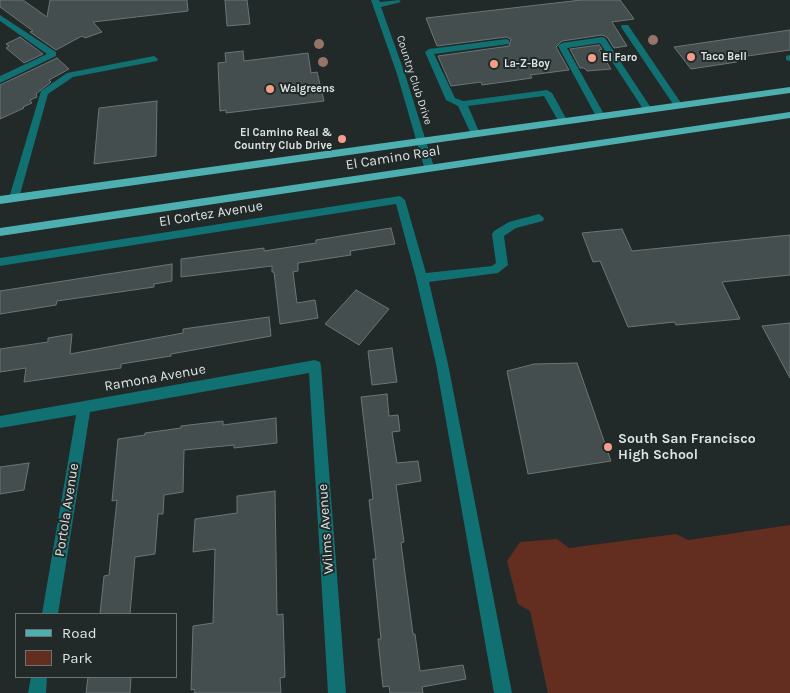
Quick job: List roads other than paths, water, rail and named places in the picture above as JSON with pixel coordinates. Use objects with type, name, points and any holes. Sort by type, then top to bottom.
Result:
[{"type":"main road","name":"El Camino Real","points":[[0,200],[790,90]]},
{"type":"main road","name":"El Camino Real","points":[[0,232],[790,115]]},
{"type":"street","points":[[376,2],[397,2]]},
{"type":"street","name":"Country Club Drive","points":[[376,2],[401,74],[429,167]]},
{"type":"street","points":[[0,17],[9,28],[53,54],[0,80]]},
{"type":"street","points":[[625,27],[678,105]]},
{"type":"street","points":[[600,116],[562,46],[602,40],[648,110]]},
{"type":"street","points":[[506,42],[429,52],[451,100],[462,104],[547,93],[563,122]]},
{"type":"street","points":[[14,198],[44,93],[70,75],[154,59]]},
{"type":"street","points":[[462,104],[475,134]]},
{"type":"street","name":"El Cortez Avenue","points":[[0,262],[400,200],[422,278]]},
{"type":"street","points":[[503,693],[442,364],[422,278],[494,270],[502,265],[498,234],[513,225],[539,218]]},
{"type":"street","name":"Ramona Avenue","points":[[0,422],[315,366]]},
{"type":"street","name":"Wilms Avenue","points":[[315,366],[337,693]]},
{"type":"street","name":"Portola Avenue","points":[[50,613],[84,407]]},
{"type":"street","points":[[37,693],[39,678]]},
{"type":"place","name":"Taco Bell","points":[[691,57]]},
{"type":"place","name":"El Faro","points":[[592,58]]},
{"type":"place","name":"La-Z-Boy","points":[[494,64]]},
{"type":"place","name":"Walgreens","points":[[270,89]]},
{"type":"place","name":"El Camino Real & Country Club Drive","points":[[342,139]]},
{"type":"place","name":"South San Francisco High School","points":[[608,447]]}]
